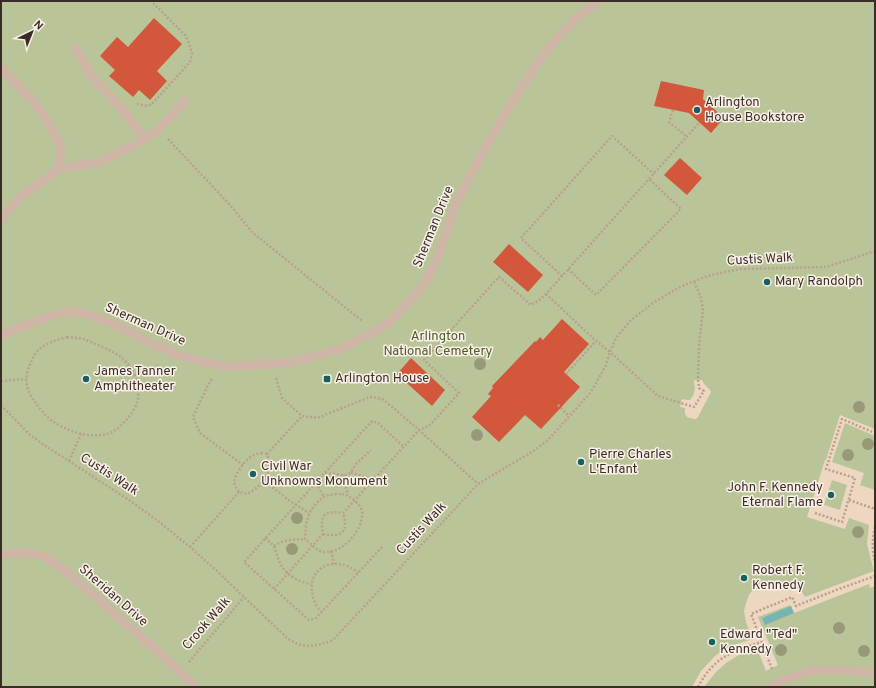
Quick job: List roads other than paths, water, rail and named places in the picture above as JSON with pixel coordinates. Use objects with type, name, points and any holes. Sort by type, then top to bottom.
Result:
[{"type":"lane","name":"Sherman Drive","points":[[1,335],[58,313],[72,312],[86,314],[112,323],[181,356],[221,366],[294,362],[340,349],[374,332],[392,320],[424,285],[436,262],[456,204],[482,153],[514,99],[546,51],[575,20],[598,1]]},
{"type":"lane","points":[[76,48],[91,76],[122,109],[145,139]]},
{"type":"lane","points":[[1,68],[35,103],[50,124],[61,145],[59,168]]},
{"type":"lane","points":[[1,220],[19,198],[44,181],[59,168],[99,163],[145,139],[159,130],[185,100]]},
{"type":"lane","name":"Sheridan Drive","points":[[1,554],[30,553],[46,557],[87,589],[195,687]]},
{"type":"lane","points":[[770,687],[814,671],[838,670],[875,673]]},
{"type":"water","points":[[791,606],[794,613],[765,625],[762,618]]},
{"type":"place","name":"Arlington House Bookstore","points":[[697,110]]},
{"type":"place","name":"Mary Randolph","points":[[767,282]]},
{"type":"place","name":"James Tanner Amphitheater","points":[[86,379]]},
{"type":"place","name":"Arlington House","points":[[327,379]]},
{"type":"place","name":"Pierre Charles L'Enfant","points":[[581,462]]},
{"type":"place","name":"Civil War Unknowns Monument","points":[[253,474]]},
{"type":"place","name":"John F. Kennedy Eternal Flame","points":[[831,495]]},
{"type":"place","name":"Robert F. Kennedy","points":[[744,578]]},
{"type":"place","name":"Edward \"Ted\" Kennedy","points":[[712,642]]},
{"type":"park label","name":"Arlington National Cemetery","points":[[438,344]]}]
